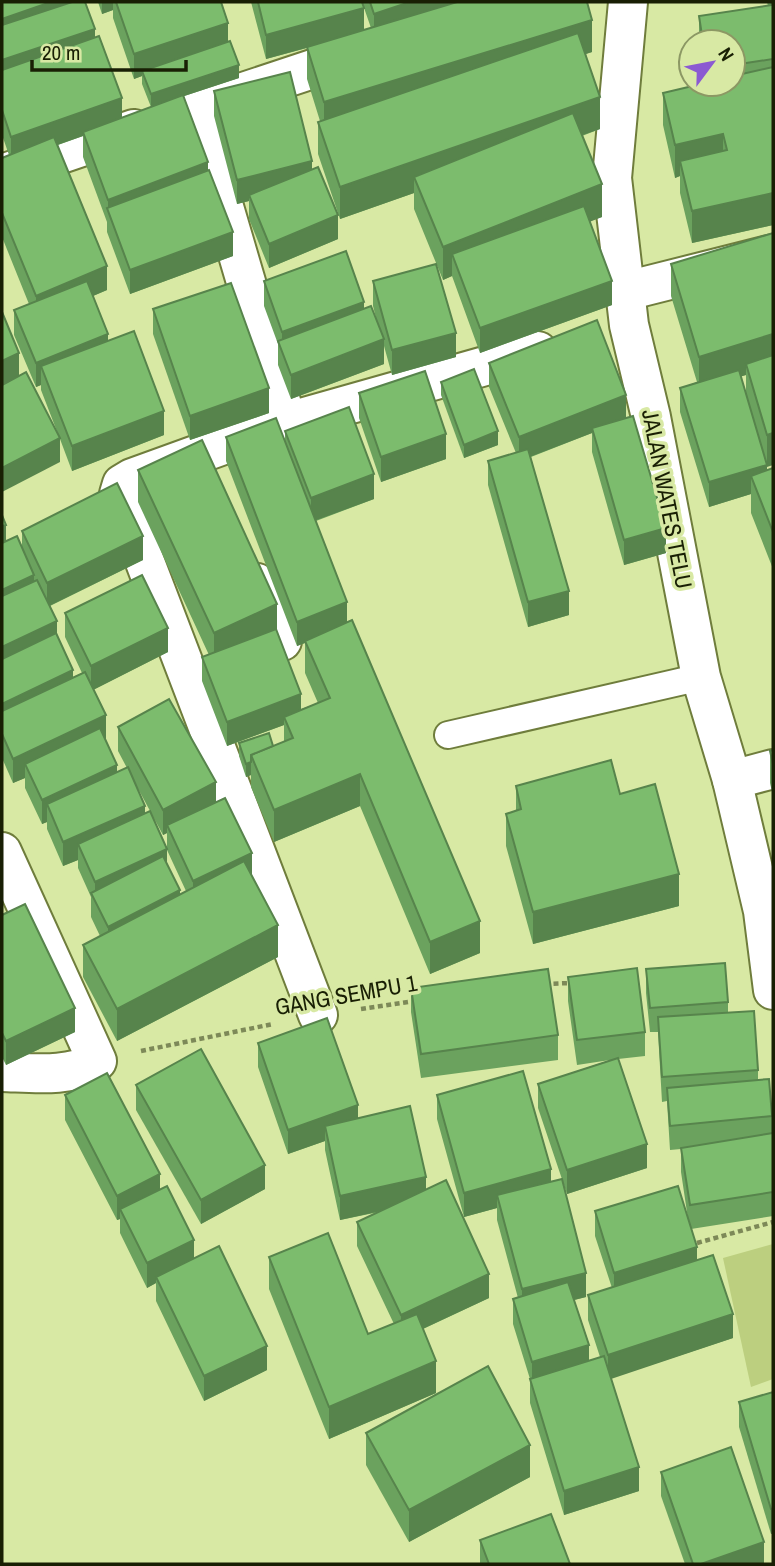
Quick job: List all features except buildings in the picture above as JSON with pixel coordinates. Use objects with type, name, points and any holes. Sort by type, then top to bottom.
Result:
[{"type":"street","name":"JALAN WATES TELU","points":[[628,2],[612,178],[608,322],[651,417],[701,677],[732,780],[763,911],[773,990]]},
{"type":"street","points":[[2,174],[384,46]]},
{"type":"street","points":[[195,108],[287,422]]},
{"type":"street","points":[[318,1015],[119,494],[122,484],[287,422],[608,322],[773,254]]},
{"type":"street","points":[[199,453],[216,491]]},
{"type":"street","points":[[243,553],[282,640]]},
{"type":"street","points":[[732,780],[773,769]]},
{"type":"street","points":[[2,852],[97,1060],[84,1069],[69,1072],[2,1072]]},
{"type":"lane","points":[[448,735],[701,677]]},
{"type":"path","points":[[535,985],[572,984]]},
{"type":"path","name":"GANG SEMPU 1","points":[[97,1060],[318,1015],[423,999]]},
{"type":"path","points":[[696,1243],[773,1222]]},
{"type":"green space","points":[[773,1244],[773,1379],[751,1387],[723,1258]]}]
